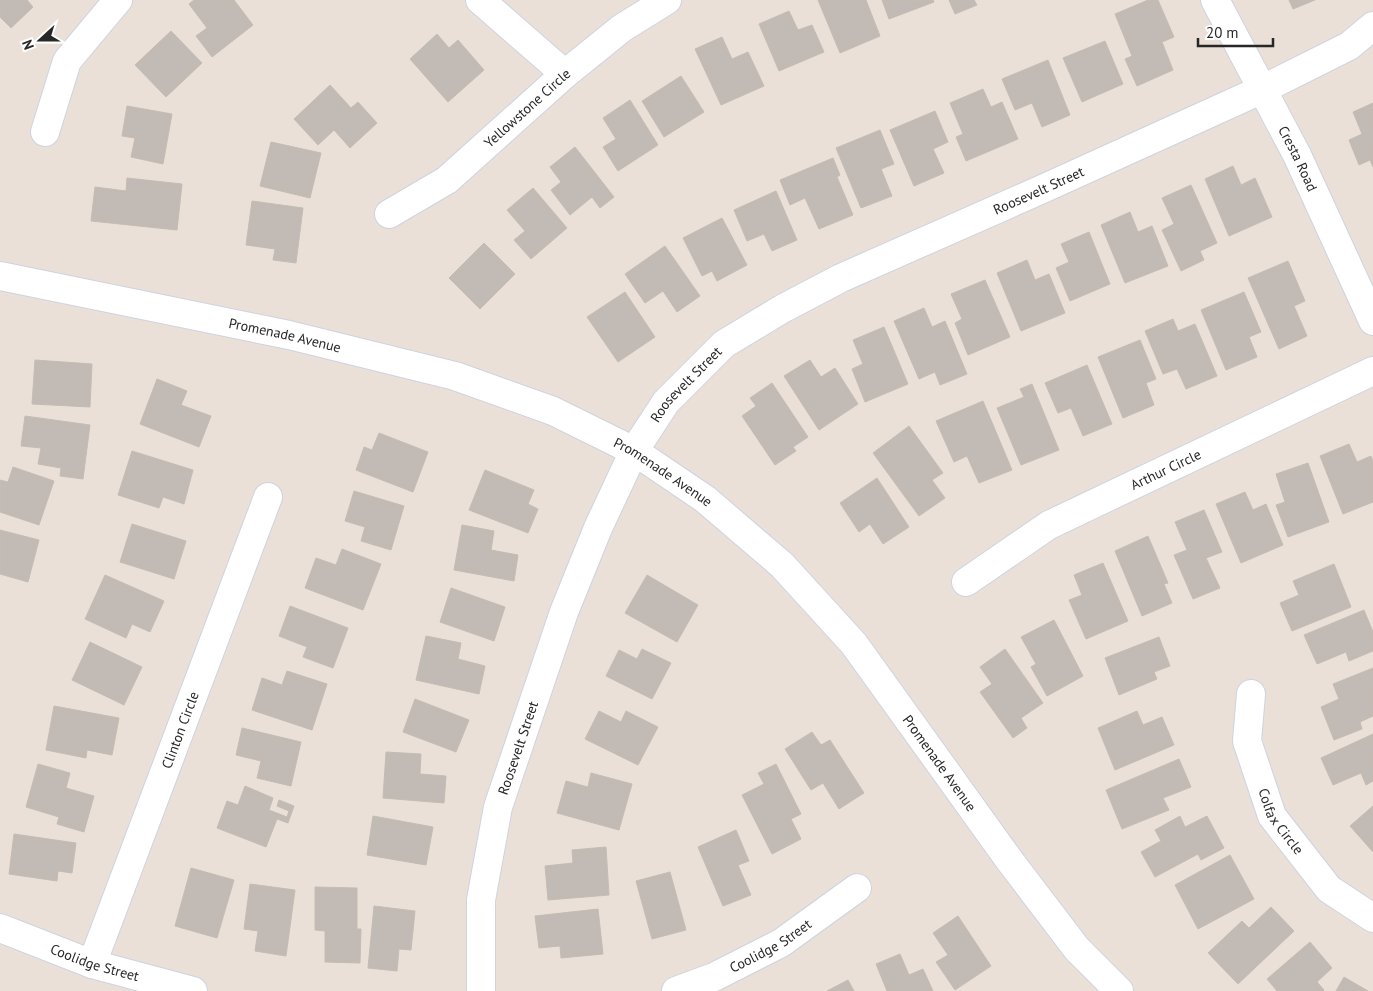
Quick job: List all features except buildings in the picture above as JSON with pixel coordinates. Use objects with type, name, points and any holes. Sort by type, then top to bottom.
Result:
[{"type":"street","points":[[45,132],[68,60],[118,0]]},
{"type":"street","points":[[480,0],[565,74]]},
{"type":"street","name":"Yellowstone Circle","points":[[389,214],[447,180],[565,74],[622,28],[666,0]]},
{"type":"street","name":"Cresta Road","points":[[1216,0],[1297,155],[1373,321]]},
{"type":"street","name":"Roosevelt Street","points":[[481,991],[481,900],[498,807],[564,612],[598,528],[634,452],[666,402],[724,344],[782,309],[841,278],[1263,89],[1349,46],[1373,26]]},
{"type":"street","name":"Promenade Avenue","points":[[0,276],[289,335],[455,376],[553,410],[634,452],[705,499],[782,565],[854,644],[1010,861],[1077,948],[1119,991]]},
{"type":"street","name":"Arthur Circle","points":[[966,582],[1049,525],[1373,371]]},
{"type":"street","name":"Clinton Circle","points":[[92,964],[268,497]]},
{"type":"street","name":"Colfax Circle","points":[[1251,694],[1247,741],[1272,816],[1329,889],[1373,918]]},
{"type":"street","name":"Coolidge Street","points":[[676,991],[714,977],[781,943],[857,888]]},
{"type":"street","name":"Coolidge Street","points":[[0,928],[92,964],[193,991]]}]
